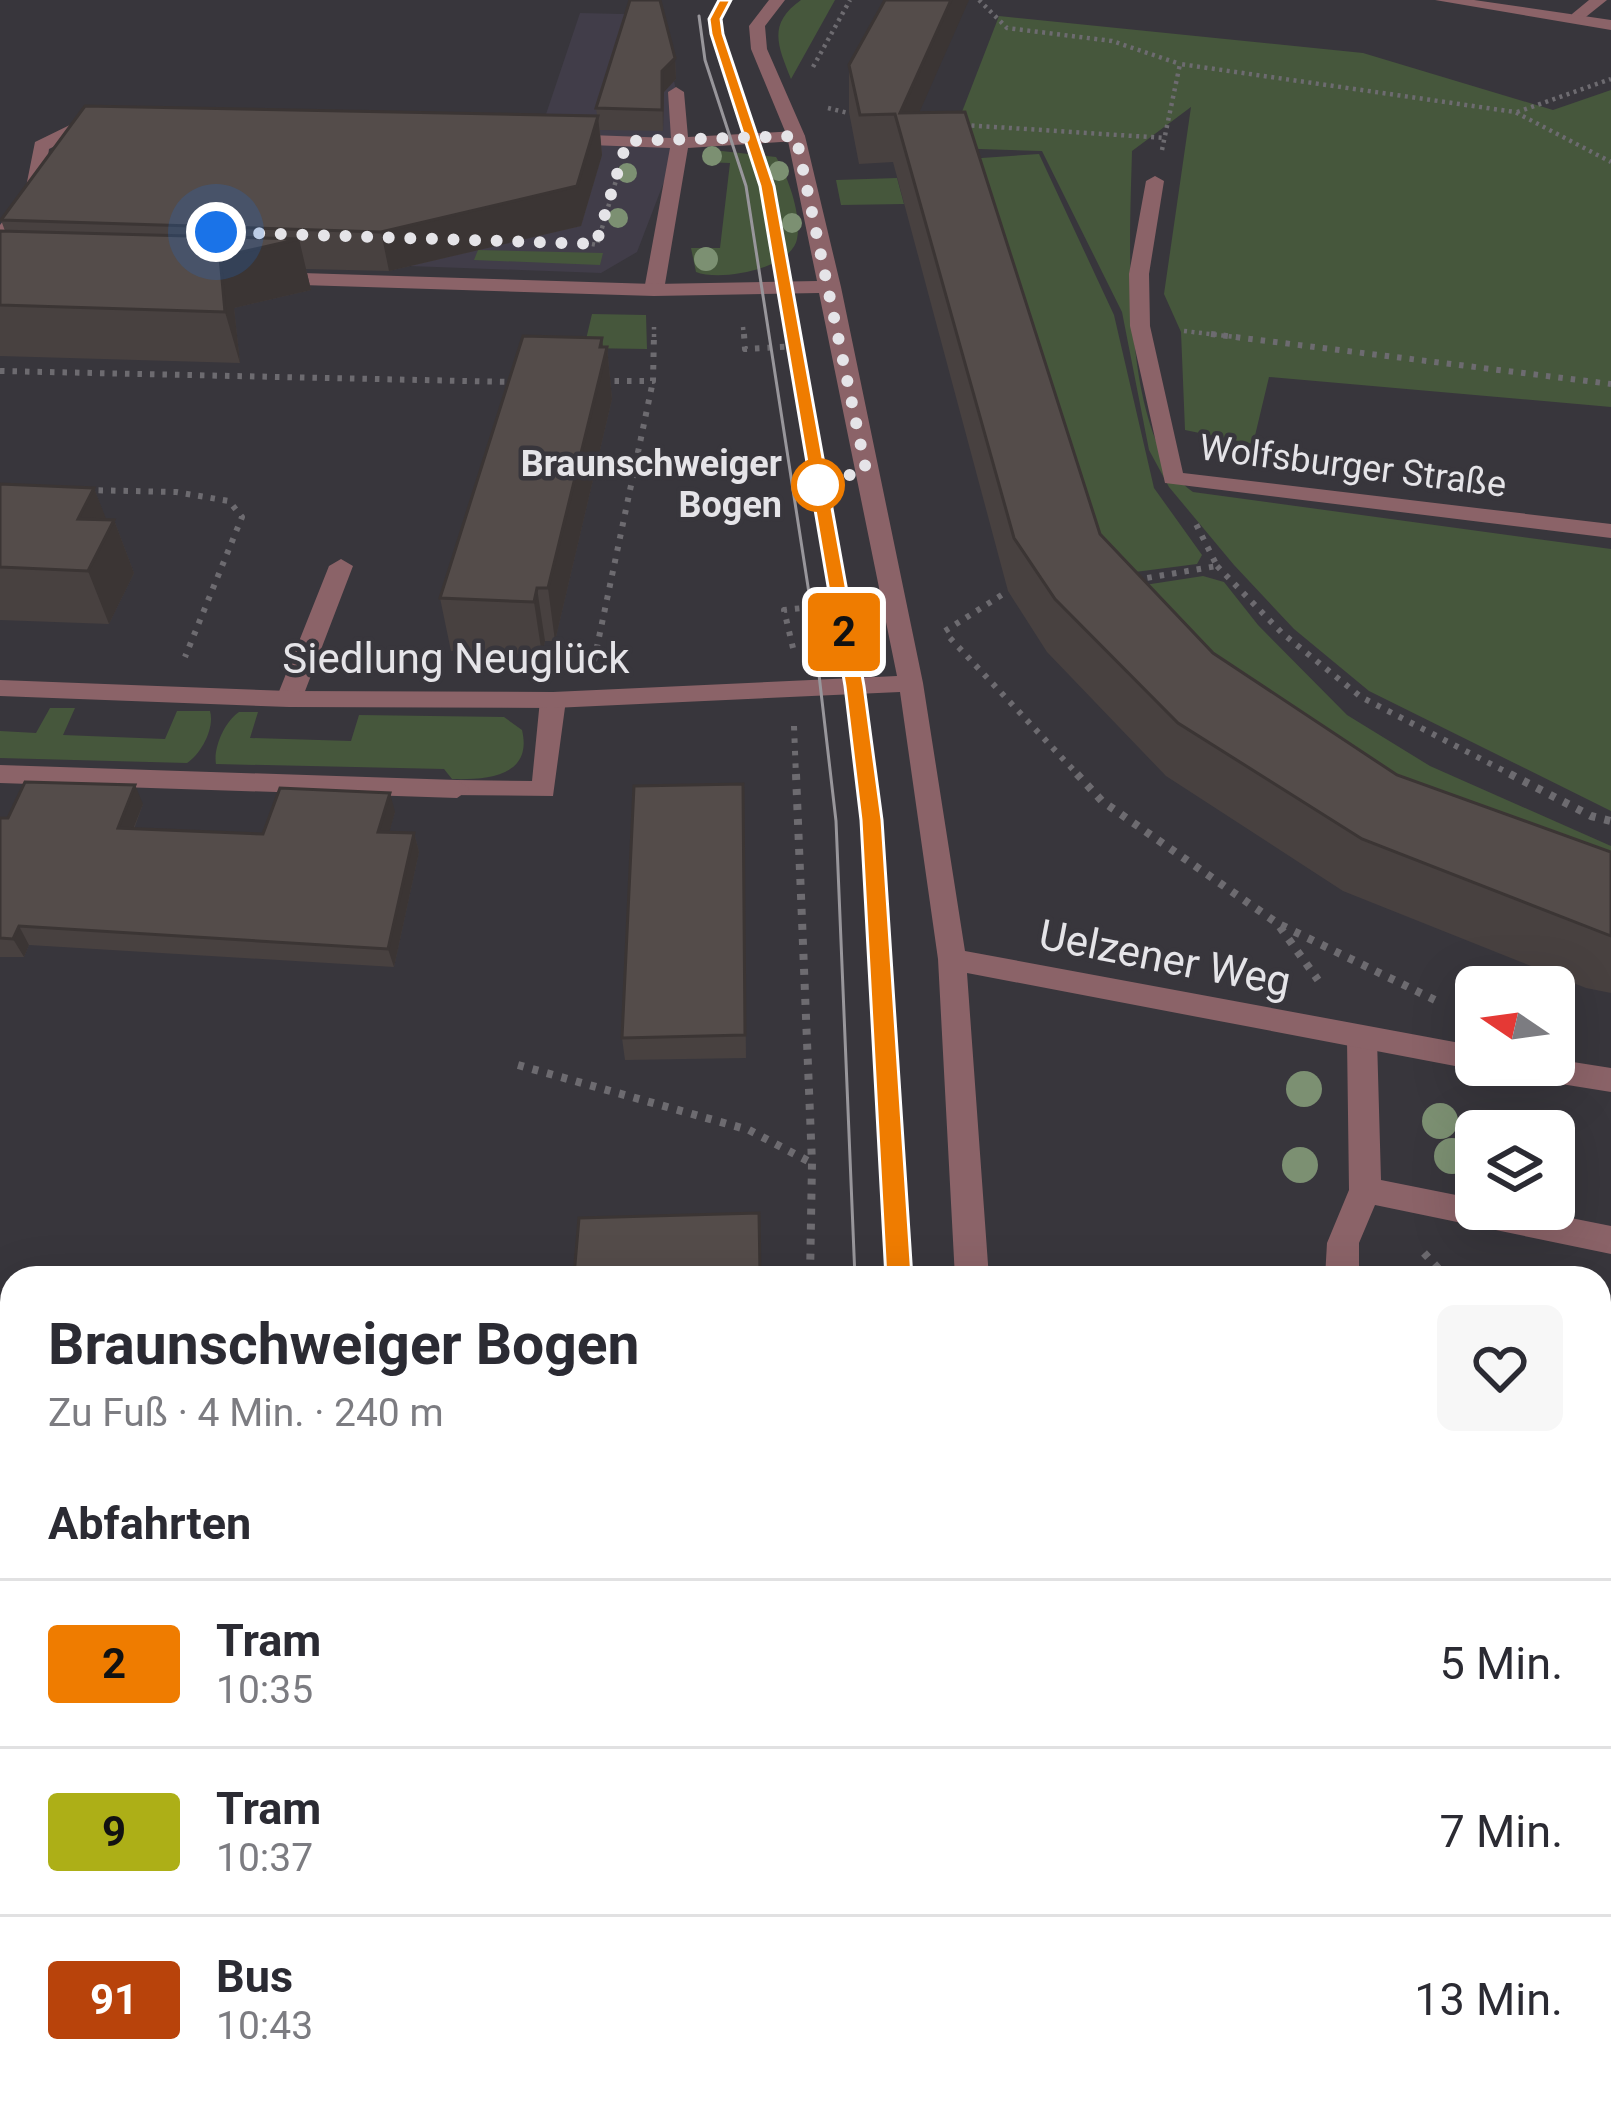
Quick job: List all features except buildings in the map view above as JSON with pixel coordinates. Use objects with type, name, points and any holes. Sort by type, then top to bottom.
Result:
[{"type":"street","points":[[777,0],[757,26],[759,50],[796,136],[911,683],[952,959],[972,1266]]},
{"type":"street","points":[[1443,0],[1611,25]]},
{"type":"street","points":[[1577,17],[1599,0]]},
{"type":"street","points":[[654,290],[680,143],[676,92]]},
{"type":"street","points":[[0,238],[34,192],[41,146],[82,126],[124,124]]},
{"type":"street","points":[[538,138],[680,143],[796,136]]},
{"type":"street","name":"Wolfsburger Straße","points":[[1155,181],[1139,274],[1140,326],[1173,478],[1611,531]]},
{"type":"street","points":[[239,277],[654,290],[831,287]]},
{"type":"street","points":[[290,699],[340,566]]},
{"type":"street","name":"Siedlung Neuglück","points":[[0,688],[233,698],[553,700],[911,683]]},
{"type":"street","points":[[0,774],[544,790],[553,700]]},
{"type":"street","name":"Uelzener Weg","points":[[952,959],[1455,1054]]},
{"type":"street","points":[[1342,1266],[1343,1243],[1365,1190],[1362,1039]]},
{"type":"street","points":[[1575,1074],[1611,1080]]},
{"type":"street","points":[[1365,1190],[1611,1240]]},
{"type":"path","points":[[979,0],[1007,28],[1112,40],[1180,64],[1515,112],[1611,162]]},
{"type":"path","points":[[1155,181],[1180,64]]},
{"type":"path","points":[[1515,112],[1611,79]]},
{"type":"path","points":[[961,125],[1166,138]]},
{"type":"path","points":[[573,244],[596,244],[627,141]]},
{"type":"path","points":[[590,680],[653,381],[654,290]]},
{"type":"path","points":[[738,290],[746,349],[842,345]]},
{"type":"path","points":[[1140,326],[1611,384]]},
{"type":"path","points":[[0,371],[521,382]]},
{"type":"path","points":[[587,381],[653,381]]},
{"type":"path","points":[[1173,478],[1217,566],[1282,633],[1361,697],[1591,816],[1611,821]]},
{"type":"path","points":[[66,489],[176,492],[229,501],[242,517],[180,670],[233,698]]},
{"type":"path","points":[[1133,580],[1217,566]]},
{"type":"path","points":[[1008,591],[944,632],[1102,801],[1277,923],[1453,1008]]},
{"type":"path","points":[[810,1266],[812,1163],[793,706],[802,690],[784,610],[893,600]]},
{"type":"path","points":[[1277,923],[1362,1039]]},
{"type":"path","points":[[518,1065],[749,1130],[812,1163]]},
{"type":"shaded area","points":[[580,13],[663,15],[680,140],[637,252],[601,273],[0,251],[538,138]]},
{"type":"green space","points":[[801,0],[835,0],[791,79],[779,46],[779,27]]},
{"type":"green space","points":[[999,16],[1363,53],[1553,110],[1611,90],[1611,407],[1269,377],[1253,444],[1185,430],[1181,332],[1164,294],[1191,107],[1132,151],[1130,233],[1140,383],[1169,466],[1193,492],[1611,549],[1611,811],[1369,691],[1294,629],[1169,487],[1149,450],[1122,312],[1042,151],[948,148]]},
{"type":"green space","points":[[713,150],[776,157],[798,219],[797,239],[782,258],[737,274],[696,272],[691,248],[720,248],[730,163],[703,162]]},
{"type":"green space","points":[[1039,154],[1114,315],[1154,488],[1202,555],[1197,564],[1104,576],[967,159]]},
{"type":"green space","points":[[897,178],[904,204],[841,205],[836,180]]},
{"type":"green space","points":[[478,250],[603,253],[600,265],[474,260]]},
{"type":"green space","points":[[592,314],[646,315],[647,349],[584,348]]},
{"type":"green space","points":[[1203,576],[1224,582],[1258,625],[1347,715],[1430,766],[1611,846],[1611,907],[1594,903],[1112,590]]},
{"type":"green space","points":[[50,708],[75,708],[63,735],[165,739],[177,711],[210,711],[209,733],[187,763],[0,758],[0,731],[36,733]]},
{"type":"green space","points":[[239,712],[258,712],[250,738],[351,741],[359,715],[504,717],[522,730],[524,745],[514,766],[480,778],[452,779],[444,769],[216,764],[221,735]]},
{"type":"tram line","points":[[725,0],[715,19],[717,34],[768,186],[854,686],[871,820],[898,1266]]},
{"type":"tram line","name":"2","points":[[725,0],[715,19],[717,34],[767,186],[854,686],[871,820],[898,1266]]},
{"type":"tram line","points":[[699,16],[705,60],[746,186],[811,606],[836,821],[855,1266]]},
{"type":"place","name":"Braunschweiger Bogen","points":[[818,485]]},
{"type":"route","points":[[216,232],[596,244],[627,141],[796,136],[866,470],[818,485]]}]
